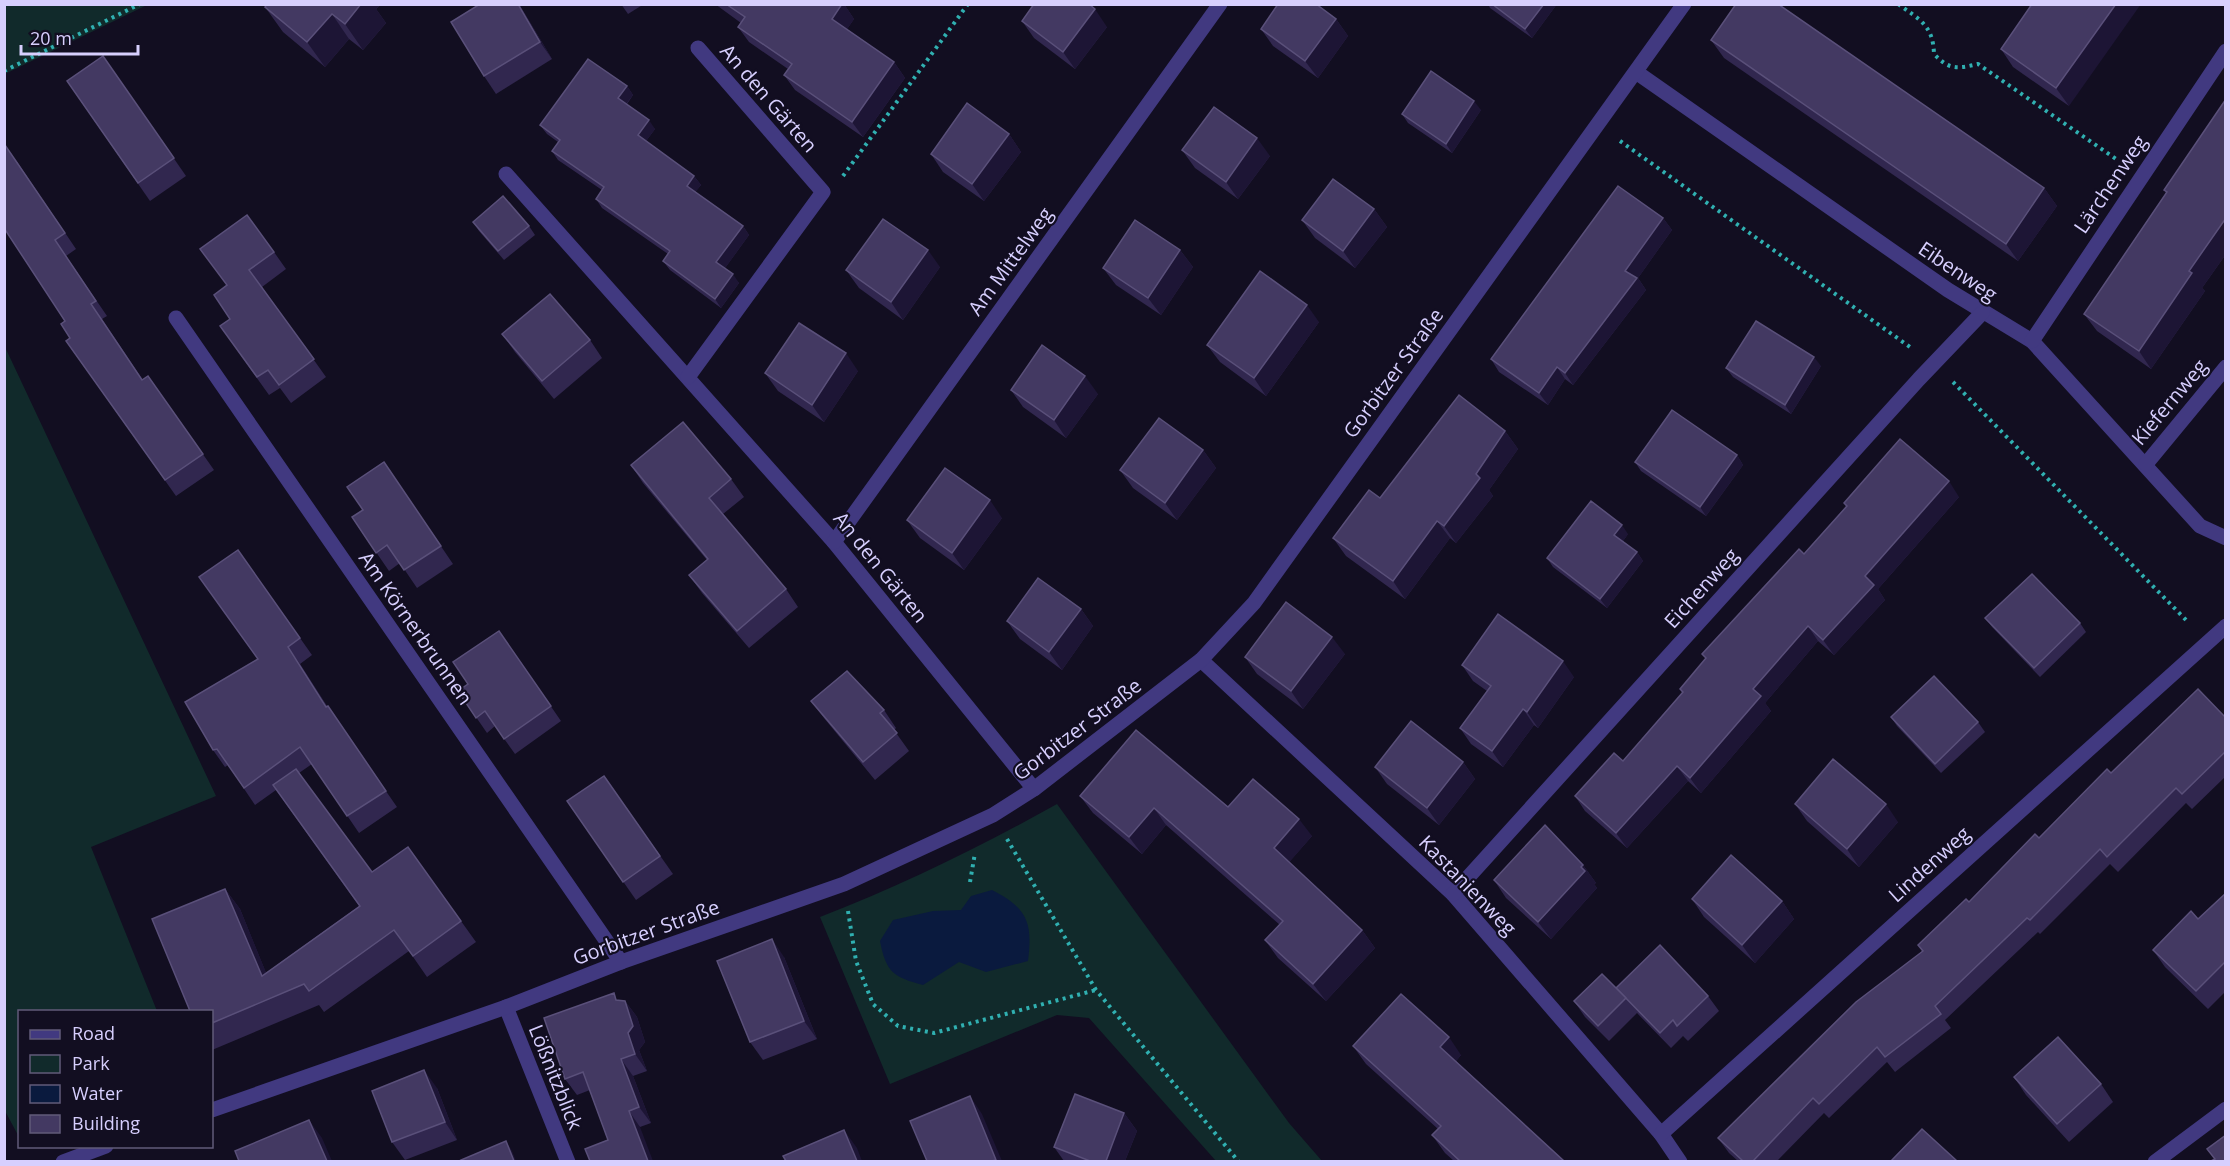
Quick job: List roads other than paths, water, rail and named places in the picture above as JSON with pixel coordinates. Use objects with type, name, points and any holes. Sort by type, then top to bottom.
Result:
[{"type":"street","name":"Am Mittelweg","points":[[834,542],[1220,4]]},
{"type":"street","name":"Gorbitzer Straße","points":[[213,1110],[506,1007],[621,962],[844,884],[993,815],[1034,789],[1201,660],[1254,603],[1684,4]]},
{"type":"street","name":"An den Gärten","points":[[687,377],[823,192],[698,48]]},
{"type":"street","name":"Lärchenweg","points":[[2032,341],[2226,51]]},
{"type":"street","name":"Eibenweg","points":[[1636,72],[1982,313],[2032,341],[2200,526],[2226,538]]},
{"type":"street","name":"An den Gärten","points":[[506,174],[834,542],[1034,789]]},
{"type":"street","name":"Eichenweg","points":[[1453,894],[1919,379],[1982,313]]},
{"type":"street","name":"Am Körnerbrunnen","points":[[176,318],[621,962]]},
{"type":"street","name":"Kiefernweg","points":[[2145,464],[2226,367]]},
{"type":"street","name":"Lindenweg","points":[[1661,1134],[2226,626]]},
{"type":"street","name":"Kastanienweg","points":[[1201,660],[1453,894],[1661,1134],[1680,1161]]},
{"type":"street","name":"Lößnitzblick","points":[[506,1007],[568,1161]]},
{"type":"street","points":[[2155,1161],[2226,1109]]},
{"type":"street","points":[[63,1161],[100,1148]]},
{"type":"water","points":[[992,890],[1013,903],[1025,918],[1029,936],[1028,961],[986,972],[959,962],[923,985],[898,976],[888,966],[880,941],[893,920],[933,911],[961,910],[971,896]]}]
